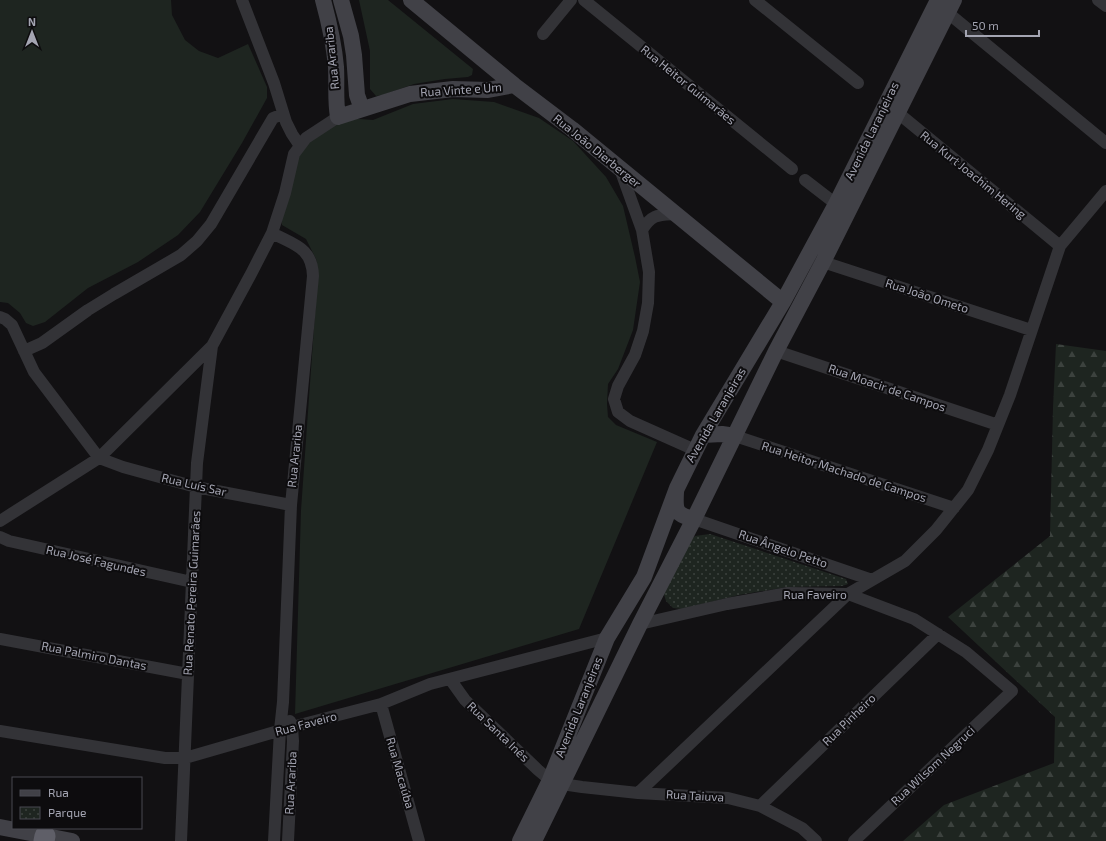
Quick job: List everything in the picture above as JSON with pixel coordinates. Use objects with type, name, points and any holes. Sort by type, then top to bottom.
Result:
[{"type":"main road","name":"Rua Arariba","points":[[323,0],[334,49],[336,68],[336,105],[338,116]]},
{"type":"main road","name":"Rua Arariba","points":[[341,0],[352,42],[357,95],[362,109]]},
{"type":"main road","name":"Rua João Dierberger","points":[[411,0],[783,302]]},
{"type":"main road","name":"Avenida Laranjeiras","points":[[534,841],[607,638],[644,577],[677,488],[695,450],[783,302],[836,204],[891,108],[944,4]]},
{"type":"main road","name":"Rua Vinte e Um","points":[[338,116],[410,94],[453,89],[488,90],[514,85]]},
{"type":"main road","name":"Avenida Laranjeiras","points":[[520,841],[556,782],[694,519],[776,351],[823,262],[891,108]]},
{"type":"main road","points":[[703,435],[722,434],[735,436]]},
{"type":"main road","points":[[677,488],[676,506],[678,512],[684,517],[694,519]]},
{"type":"main road","points":[[0,827],[45,839],[72,841]]},
{"type":"street","points":[[242,0],[274,83],[283,114],[292,134],[300,146]]},
{"type":"street","points":[[543,34],[571,0]]},
{"type":"street","name":"Rua Heitor Guimarães","points":[[584,0],[792,169]]},
{"type":"street","points":[[755,0],[858,83]]},
{"type":"street","points":[[1098,0],[1106,6]]},
{"type":"street","points":[[944,4],[1106,143]]},
{"type":"street","name":"Rua Kurt Joachim Hering","points":[[891,108],[1060,246]]},
{"type":"street","points":[[24,351],[42,343],[88,310],[171,261],[197,241],[211,224],[272,118],[283,114]]},
{"type":"street","points":[[0,521],[99,458],[212,346],[272,234],[285,193],[294,154],[306,138],[338,116]]},
{"type":"street","points":[[620,169],[642,230],[649,272],[648,302],[643,331],[634,355],[618,386],[614,399],[618,412],[630,421],[695,450]]},
{"type":"street","points":[[805,180],[836,204]]},
{"type":"street","points":[[638,793],[848,594],[905,561],[936,530],[968,490],[988,450],[1010,394],[1060,246],[1106,191]]},
{"type":"street","points":[[642,230],[648,222],[657,215],[675,214]]},
{"type":"street","name":"Rua Arariba","points":[[272,234],[303,249],[313,268],[291,505],[283,702],[274,841]]},
{"type":"street","name":"Rua João Ometo","points":[[823,262],[1031,330]]},
{"type":"street","points":[[0,317],[12,325],[34,372],[99,458]]},
{"type":"street","name":"Rua Renato Pereira Guimarães","points":[[181,841],[196,487],[212,346]]},
{"type":"street","name":"Rua Moacir de Campos","points":[[776,351],[998,425]]},
{"type":"street","name":"Rua Heitor Machado de Campos","points":[[735,436],[954,508]]},
{"type":"street","name":"Rua Luís Sar","points":[[99,458],[196,487],[291,505]]},
{"type":"street","name":"Rua Ângelo Petto","points":[[694,519],[872,580]]},
{"type":"street","name":"Rua José Fagundes","points":[[0,537],[9,541],[192,582]]},
{"type":"street","name":"Rua Faveiro","points":[[640,624],[727,604],[788,593],[848,594],[914,619],[966,652],[1012,691]]},
{"type":"street","name":"Rua Pinheiro","points":[[760,806],[938,634]]},
{"type":"street","name":"Rua Palmiro Dantas","points":[[0,638],[188,674]]},
{"type":"street","name":"Rua Faveiro","points":[[0,731],[165,758],[184,758],[280,730],[381,704],[430,684],[607,638]]},
{"type":"street","name":"Rua Santa Inês","points":[[450,679],[465,700],[538,770],[556,782]]},
{"type":"street","name":"Rua Wilsom Negruci","points":[[854,841],[1012,691]]},
{"type":"street","name":"Rua Arariba","points":[[283,702],[292,727],[293,741],[288,841]]},
{"type":"street","name":"Rua Macaúba","points":[[381,704],[419,841]]},
{"type":"street","name":"Rua Taiuva","points":[[556,782],[582,788],[728,798],[760,806],[802,828],[816,841]]},
{"type":"green space","points":[[0,0],[171,0],[172,15],[185,40],[199,51],[218,58],[248,44],[267,87],[267,98],[242,143],[200,212],[178,235],[138,262],[88,288],[45,322],[33,326],[26,323],[20,313],[8,303],[0,302]]},
{"type":"green space","points":[[359,0],[388,0],[473,69],[472,75],[468,77],[414,84],[376,96],[370,89],[370,51]]},
{"type":"green space","points":[[453,99],[494,102],[539,118],[573,141],[606,177],[623,206],[640,282],[633,330],[618,369],[608,384],[608,417],[616,425],[657,442],[579,629],[295,714],[301,510],[318,271],[316,259],[306,239],[282,225],[281,215],[296,161],[304,145],[345,118],[373,120],[413,104]]},
{"type":"green space","points":[[1056,344],[1106,351],[1106,841],[903,841],[944,805],[1054,763],[1055,717],[948,617],[1050,536]]},
{"type":"green space","points":[[710,534],[846,579],[848,584],[842,586],[787,587],[739,595],[682,609],[673,608],[666,601],[663,591],[687,543],[695,536]]}]
